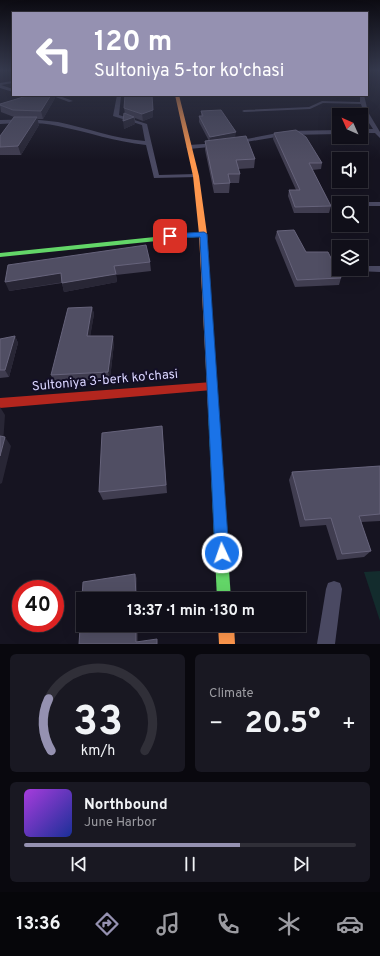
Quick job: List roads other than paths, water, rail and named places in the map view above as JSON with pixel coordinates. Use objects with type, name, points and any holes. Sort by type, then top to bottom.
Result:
[{"type":"street","points":[[178,100],[196,176],[204,234],[224,592]]},
{"type":"street","points":[[0,255],[204,234]]},
{"type":"street","name":"Sultoniya 3-berk ko'chasi","points":[[0,403],[212,386]]},
{"type":"street","points":[[226,632],[227,644]]},
{"type":"lane","points":[[118,100],[116,116],[144,124],[156,178],[196,176]]},
{"type":"lane","points":[[244,111],[310,108],[322,102],[362,103],[366,114],[378,134]]},
{"type":"lane","points":[[0,122],[32,120],[59,124],[130,143],[148,143]]},
{"type":"lane","points":[[228,143],[288,133],[332,132]]},
{"type":"lane","points":[[368,132],[378,134]]},
{"type":"lane","points":[[189,147],[222,144]]},
{"type":"lane","points":[[368,204],[380,204]]},
{"type":"lane","points":[[368,269],[380,269]]},
{"type":"lane","points":[[326,644],[334,589]]}]
